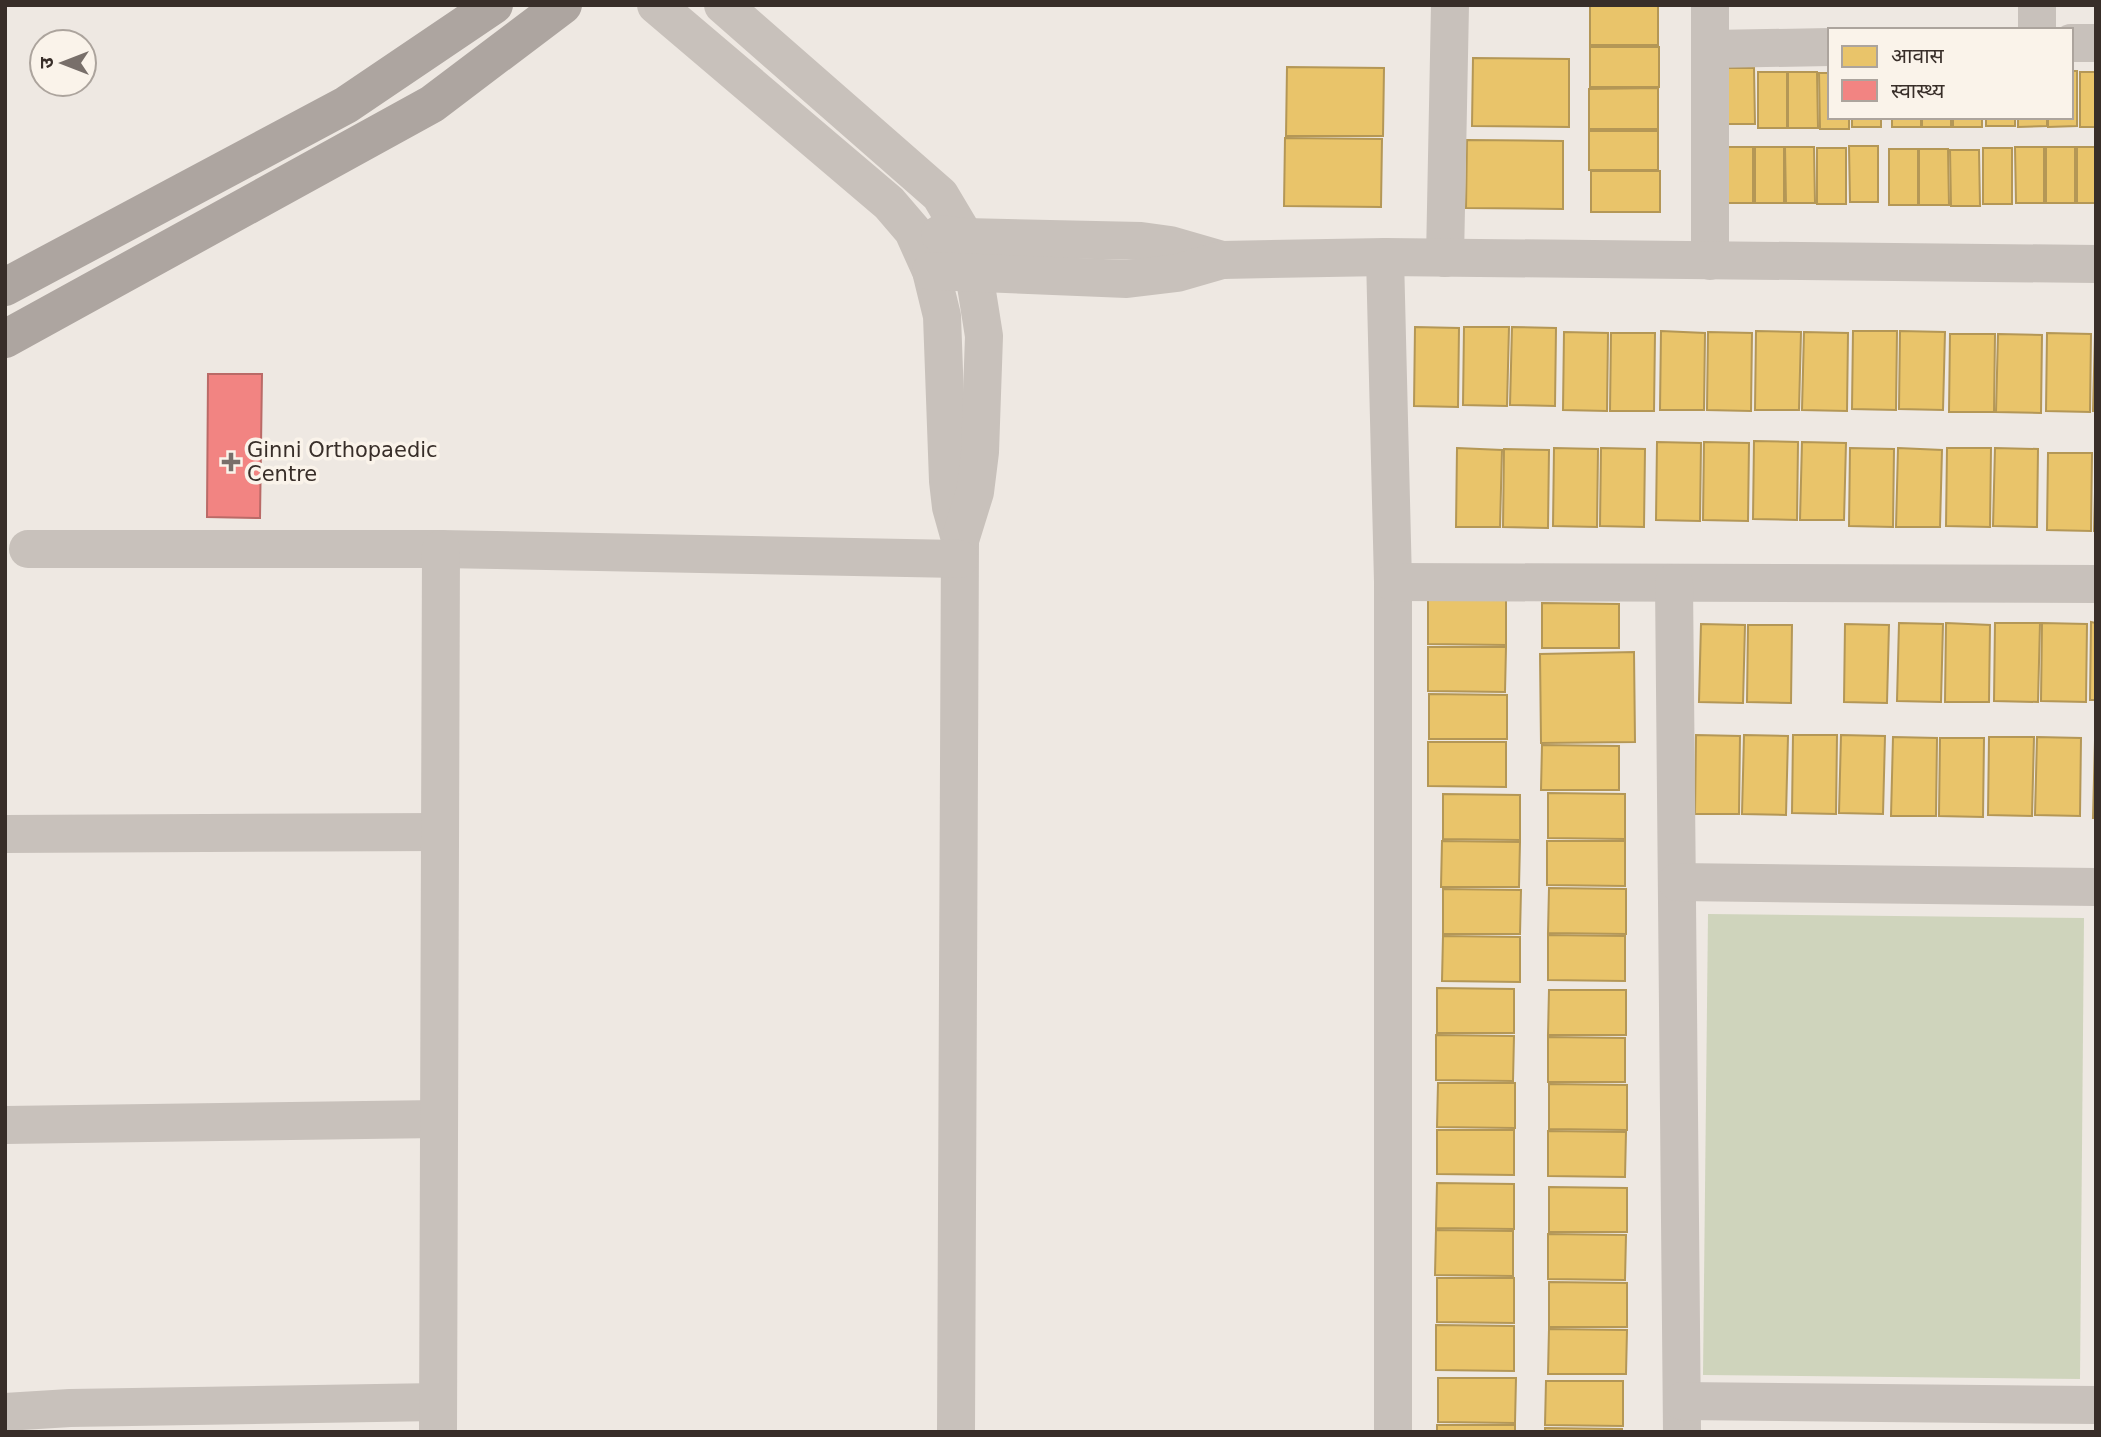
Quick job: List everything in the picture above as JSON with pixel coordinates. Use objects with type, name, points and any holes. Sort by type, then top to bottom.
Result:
[{"type":"main road","points":[[5,287],[346,105],[494,5]]},
{"type":"main road","points":[[5,339],[432,104],[563,5]]},
{"type":"street","points":[[656,5],[889,203],[913,231],[931,271],[942,316],[950,507],[960,549],[956,1432]]},
{"type":"street","points":[[723,5],[940,195],[965,237],[984,336],[980,452],[975,492],[960,549]]},
{"type":"street","points":[[1446,258],[1450,5]]},
{"type":"street","points":[[1710,5],[1710,261]]},
{"type":"street","points":[[2036,5],[2036,28]]},
{"type":"street","points":[[2073,43],[2096,43]]},
{"type":"street","points":[[1712,49],[1828,47]]},
{"type":"street","points":[[913,231],[965,237],[1141,241],[1170,245],[1223,260]]},
{"type":"street","points":[[931,271],[1128,279],[1177,273],[1223,260],[1385,257],[2096,264]]},
{"type":"street","points":[[1385,257],[1393,582],[1393,1432]]},
{"type":"street","points":[[28,549],[960,549]]},
{"type":"street","points":[[5,1412],[70,1420],[438,1417],[441,550]]},
{"type":"street","points":[[1393,582],[2096,584]]},
{"type":"street","points":[[1674,583],[1682,1416],[2096,1405]]},
{"type":"street","points":[[5,834],[440,832]]},
{"type":"street","points":[[1677,882],[2096,887]]},
{"type":"street","points":[[5,1125],[439,1119]]},
{"type":"green space","points":[[1708,914],[2084,918],[2080,1379],[1703,1375]]},
{"type":"building: आवास","points":[[1590,5],[1658,5],[1658,45],[1590,45]]},
{"type":"building: आवास","points":[[1590,47],[1659,47],[1659,87],[1590,87]]},
{"type":"building: आवास","points":[[1473,58],[1569,59],[1569,127],[1472,126]]},
{"type":"building: आवास","points":[[1287,67],[1384,68],[1383,136],[1286,136]]},
{"type":"building: आवास","points":[[1725,68],[1754,68],[1755,124],[1726,124]]},
{"type":"building: आवास","points":[[2073,71],[2077,71],[2077,126],[2048,127],[2048,119],[2073,119]]},
{"type":"building: आवास","points":[[1758,72],[1787,72],[1787,128],[1758,128]]},
{"type":"building: आवास","points":[[1788,72],[1817,72],[1818,128],[1788,128]]},
{"type":"building: आवास","points":[[2080,72],[2096,72],[2096,127],[2080,127]]},
{"type":"building: आवास","points":[[1819,73],[1828,73],[1828,119],[1849,119],[1849,129],[1820,129]]},
{"type":"building: आवास","points":[[1658,88],[1658,129],[1589,129],[1589,89]]},
{"type":"building: आवास","points":[[1852,119],[1881,119],[1881,127],[1852,127]]},
{"type":"building: आवास","points":[[1892,119],[1921,119],[1921,127],[1892,127]]},
{"type":"building: आवास","points":[[1922,119],[1951,119],[1951,127],[1922,127]]},
{"type":"building: आवास","points":[[1953,119],[1982,119],[1982,127],[1953,127]]},
{"type":"building: आवास","points":[[1986,119],[2015,119],[2015,126],[1986,126]]},
{"type":"building: आवास","points":[[2018,119],[2047,119],[2047,126],[2018,127]]},
{"type":"building: आवास","points":[[1589,131],[1658,131],[1658,170],[1589,170]]},
{"type":"building: आवास","points":[[1285,138],[1382,139],[1381,207],[1284,206]]},
{"type":"building: आवास","points":[[1467,140],[1563,141],[1563,209],[1466,208]]},
{"type":"building: आवास","points":[[1849,146],[1878,146],[1878,202],[1850,202]]},
{"type":"building: आवास","points":[[1723,147],[1753,147],[1753,203],[1724,203]]},
{"type":"building: आवास","points":[[1755,147],[1784,147],[1784,203],[1755,203]]},
{"type":"building: आवास","points":[[1785,147],[1814,147],[1815,203],[1786,203]]},
{"type":"building: आवास","points":[[2015,147],[2044,147],[2044,203],[2016,203]]},
{"type":"building: आवास","points":[[2046,147],[2075,147],[2075,203],[2046,203]]},
{"type":"building: आवास","points":[[2077,147],[2096,147],[2096,203],[2077,203]]},
{"type":"building: आवास","points":[[1817,148],[1846,148],[1846,204],[1817,204]]},
{"type":"building: आवास","points":[[1983,148],[2012,148],[2012,204],[1983,204]]},
{"type":"building: आवास","points":[[1889,149],[1918,149],[1918,205],[1889,205]]},
{"type":"building: आवास","points":[[1919,149],[1948,149],[1949,205],[1919,205]]},
{"type":"building: आवास","points":[[1950,150],[1979,150],[1980,206],[1951,206]]},
{"type":"building: आवास","points":[[1591,171],[1660,171],[1660,212],[1591,212]]},
{"type":"building: आवास","points":[[1415,327],[1459,328],[1458,407],[1414,406]]},
{"type":"building: आवास","points":[[1464,327],[1509,327],[1507,406],[1463,405]]},
{"type":"building: आवास","points":[[1512,327],[1556,328],[1555,406],[1510,405]]},
{"type":"building: आवास","points":[[1661,331],[1705,333],[1704,410],[1660,410]]},
{"type":"building: आवास","points":[[1756,331],[1801,332],[1799,410],[1755,410]]},
{"type":"building: आवास","points":[[1853,331],[1897,331],[1896,410],[1852,409]]},
{"type":"building: आवास","points":[[1900,331],[1945,332],[1943,410],[1899,409]]},
{"type":"building: आवास","points":[[1564,332],[1608,333],[1607,411],[1563,410]]},
{"type":"building: आवास","points":[[1708,332],[1752,333],[1751,411],[1707,410]]},
{"type":"building: आवास","points":[[1804,332],[1848,333],[1847,411],[1802,410]]},
{"type":"building: आवास","points":[[1611,333],[1655,333],[1654,411],[1610,411]]},
{"type":"building: आवास","points":[[2047,333],[2091,334],[2090,412],[2046,411]]},
{"type":"building: आवास","points":[[1950,334],[1995,334],[1994,412],[1949,412]]},
{"type":"building: आवास","points":[[1998,334],[2042,335],[2041,413],[1996,412]]},
{"type":"building: आवास","points":[[2095,334],[2096,411],[2093,411]]},
{"type":"building: आवास","points":[[1754,441],[1798,442],[1797,520],[1753,519]]},
{"type":"building: आवास","points":[[1657,442],[1701,443],[1700,521],[1656,520]]},
{"type":"building: आवास","points":[[1704,442],[1749,443],[1748,521],[1703,520]]},
{"type":"building: आवास","points":[[1802,442],[1846,443],[1844,520],[1800,520]]},
{"type":"building: आवास","points":[[1457,448],[1502,450],[1500,527],[1456,527]]},
{"type":"building: आवास","points":[[1554,448],[1598,449],[1597,527],[1553,526]]},
{"type":"building: आवास","points":[[1601,448],[1645,449],[1644,527],[1600,526]]},
{"type":"building: आवास","points":[[1850,448],[1894,449],[1893,527],[1849,526]]},
{"type":"building: आवास","points":[[1898,448],[1942,450],[1940,527],[1896,527]]},
{"type":"building: आवास","points":[[1947,448],[1991,448],[1990,527],[1946,526]]},
{"type":"building: आवास","points":[[1995,448],[2038,449],[2037,527],[1993,526]]},
{"type":"building: आवास","points":[[1504,449],[1549,450],[1548,528],[1503,527]]},
{"type":"building: आवास","points":[[2048,453],[2092,453],[2091,531],[2047,530]]},
{"type":"building: आवास","points":[[2096,453],[2096,531],[2094,531]]},
{"type":"building: आवास","points":[[1428,600],[1506,600],[1506,645],[1428,644]]},
{"type":"building: आवास","points":[[1542,603],[1619,604],[1619,648],[1542,648]]},
{"type":"building: आवास","points":[[2091,622],[2096,623],[2096,700],[2090,700]]},
{"type":"building: आवास","points":[[1899,623],[1943,624],[1941,702],[1897,701]]},
{"type":"building: आवास","points":[[1946,623],[1990,625],[1989,702],[1945,702]]},
{"type":"building: आवास","points":[[1995,623],[2040,623],[2038,702],[1994,701]]},
{"type":"building: आवास","points":[[2042,623],[2087,624],[2086,702],[2041,701]]},
{"type":"building: आवास","points":[[1701,624],[1745,625],[1743,703],[1699,702]]},
{"type":"building: आवास","points":[[1845,624],[1889,625],[1887,703],[1844,702]]},
{"type":"building: आवास","points":[[1748,625],[1792,625],[1791,703],[1747,702]]},
{"type":"building: आवास","points":[[1428,647],[1506,647],[1505,692],[1428,691]]},
{"type":"building: आवास","points":[[1634,652],[1635,742],[1541,743],[1540,654]]},
{"type":"building: आवास","points":[[1429,694],[1507,695],[1507,739],[1429,739]]},
{"type":"building: आवास","points":[[1696,735],[1740,736],[1739,814],[1695,814]]},
{"type":"building: आवास","points":[[1744,735],[1788,736],[1786,815],[1742,814]]},
{"type":"building: आवास","points":[[1793,735],[1837,735],[1836,814],[1792,813]]},
{"type":"building: आवास","points":[[1841,735],[1885,736],[1883,814],[1839,813]]},
{"type":"building: आवास","points":[[1893,737],[1937,738],[1936,816],[1891,816]]},
{"type":"building: आवास","points":[[1989,737],[2034,737],[2032,816],[1988,815]]},
{"type":"building: आवास","points":[[2037,737],[2081,738],[2080,816],[2035,815]]},
{"type":"building: आवास","points":[[1940,738],[1984,738],[1983,817],[1939,816]]},
{"type":"building: आवास","points":[[2095,740],[2096,818],[2093,818]]},
{"type":"building: आवास","points":[[1428,742],[1506,742],[1506,787],[1428,786]]},
{"type":"building: आवास","points":[[1542,745],[1619,746],[1619,790],[1541,790]]},
{"type":"building: आवास","points":[[1548,793],[1625,794],[1625,839],[1548,838]]},
{"type":"building: आवास","points":[[1443,794],[1520,795],[1520,840],[1443,839]]},
{"type":"building: आवास","points":[[1442,841],[1520,842],[1519,887],[1441,887]]},
{"type":"building: आवास","points":[[1547,841],[1625,841],[1625,886],[1547,885]]},
{"type":"building: आवास","points":[[1549,888],[1626,889],[1626,934],[1548,933]]},
{"type":"building: आवास","points":[[1443,889],[1521,890],[1520,934],[1443,934]]},
{"type":"building: आवास","points":[[1548,935],[1625,936],[1625,981],[1548,980]]},
{"type":"building: आवास","points":[[1443,936],[1520,937],[1520,982],[1442,981]]},
{"type":"building: आवास","points":[[1437,988],[1514,989],[1514,1033],[1437,1033]]},
{"type":"building: आवास","points":[[1549,990],[1626,990],[1626,1035],[1548,1035]]},
{"type":"building: आवास","points":[[1436,1035],[1514,1036],[1513,1081],[1436,1080]]},
{"type":"building: आवास","points":[[1548,1037],[1625,1038],[1625,1082],[1548,1082]]},
{"type":"building: आवास","points":[[1438,1083],[1515,1083],[1515,1128],[1437,1127]]},
{"type":"building: आवास","points":[[1549,1084],[1627,1085],[1627,1130],[1549,1129]]},
{"type":"building: आवास","points":[[1437,1130],[1514,1130],[1514,1175],[1437,1174]]},
{"type":"building: आवास","points":[[1548,1131],[1626,1132],[1625,1177],[1548,1176]]},
{"type":"building: आवास","points":[[1437,1183],[1514,1184],[1514,1229],[1436,1228]]},
{"type":"building: आवास","points":[[1549,1187],[1627,1188],[1627,1232],[1549,1232]]},
{"type":"building: आवास","points":[[1436,1230],[1513,1231],[1513,1276],[1435,1275]]},
{"type":"building: आवास","points":[[1548,1234],[1626,1235],[1625,1280],[1548,1279]]},
{"type":"building: आवास","points":[[1437,1278],[1514,1278],[1514,1323],[1437,1322]]},
{"type":"building: आवास","points":[[1549,1282],[1627,1283],[1627,1327],[1549,1327]]},
{"type":"building: आवास","points":[[1436,1325],[1514,1326],[1514,1371],[1436,1370]]},
{"type":"building: आवास","points":[[1549,1329],[1627,1330],[1626,1374],[1548,1374]]},
{"type":"building: आवास","points":[[1438,1378],[1516,1378],[1515,1423],[1438,1422]]},
{"type":"building: आवास","points":[[1546,1381],[1623,1381],[1623,1426],[1545,1425]]},
{"type":"building: आवास","points":[[1437,1425],[1515,1425],[1515,1432],[1437,1432]]},
{"type":"building: आवास","points":[[1545,1428],[1622,1429],[1622,1432],[1545,1432]]},
{"type":"building: स्वास्थ्य","points":[[208,374],[262,374],[260,518],[207,517]]},
{"type":"place","name":"Ginni Orthopaedic Centre","points":[[231,462]]}]
